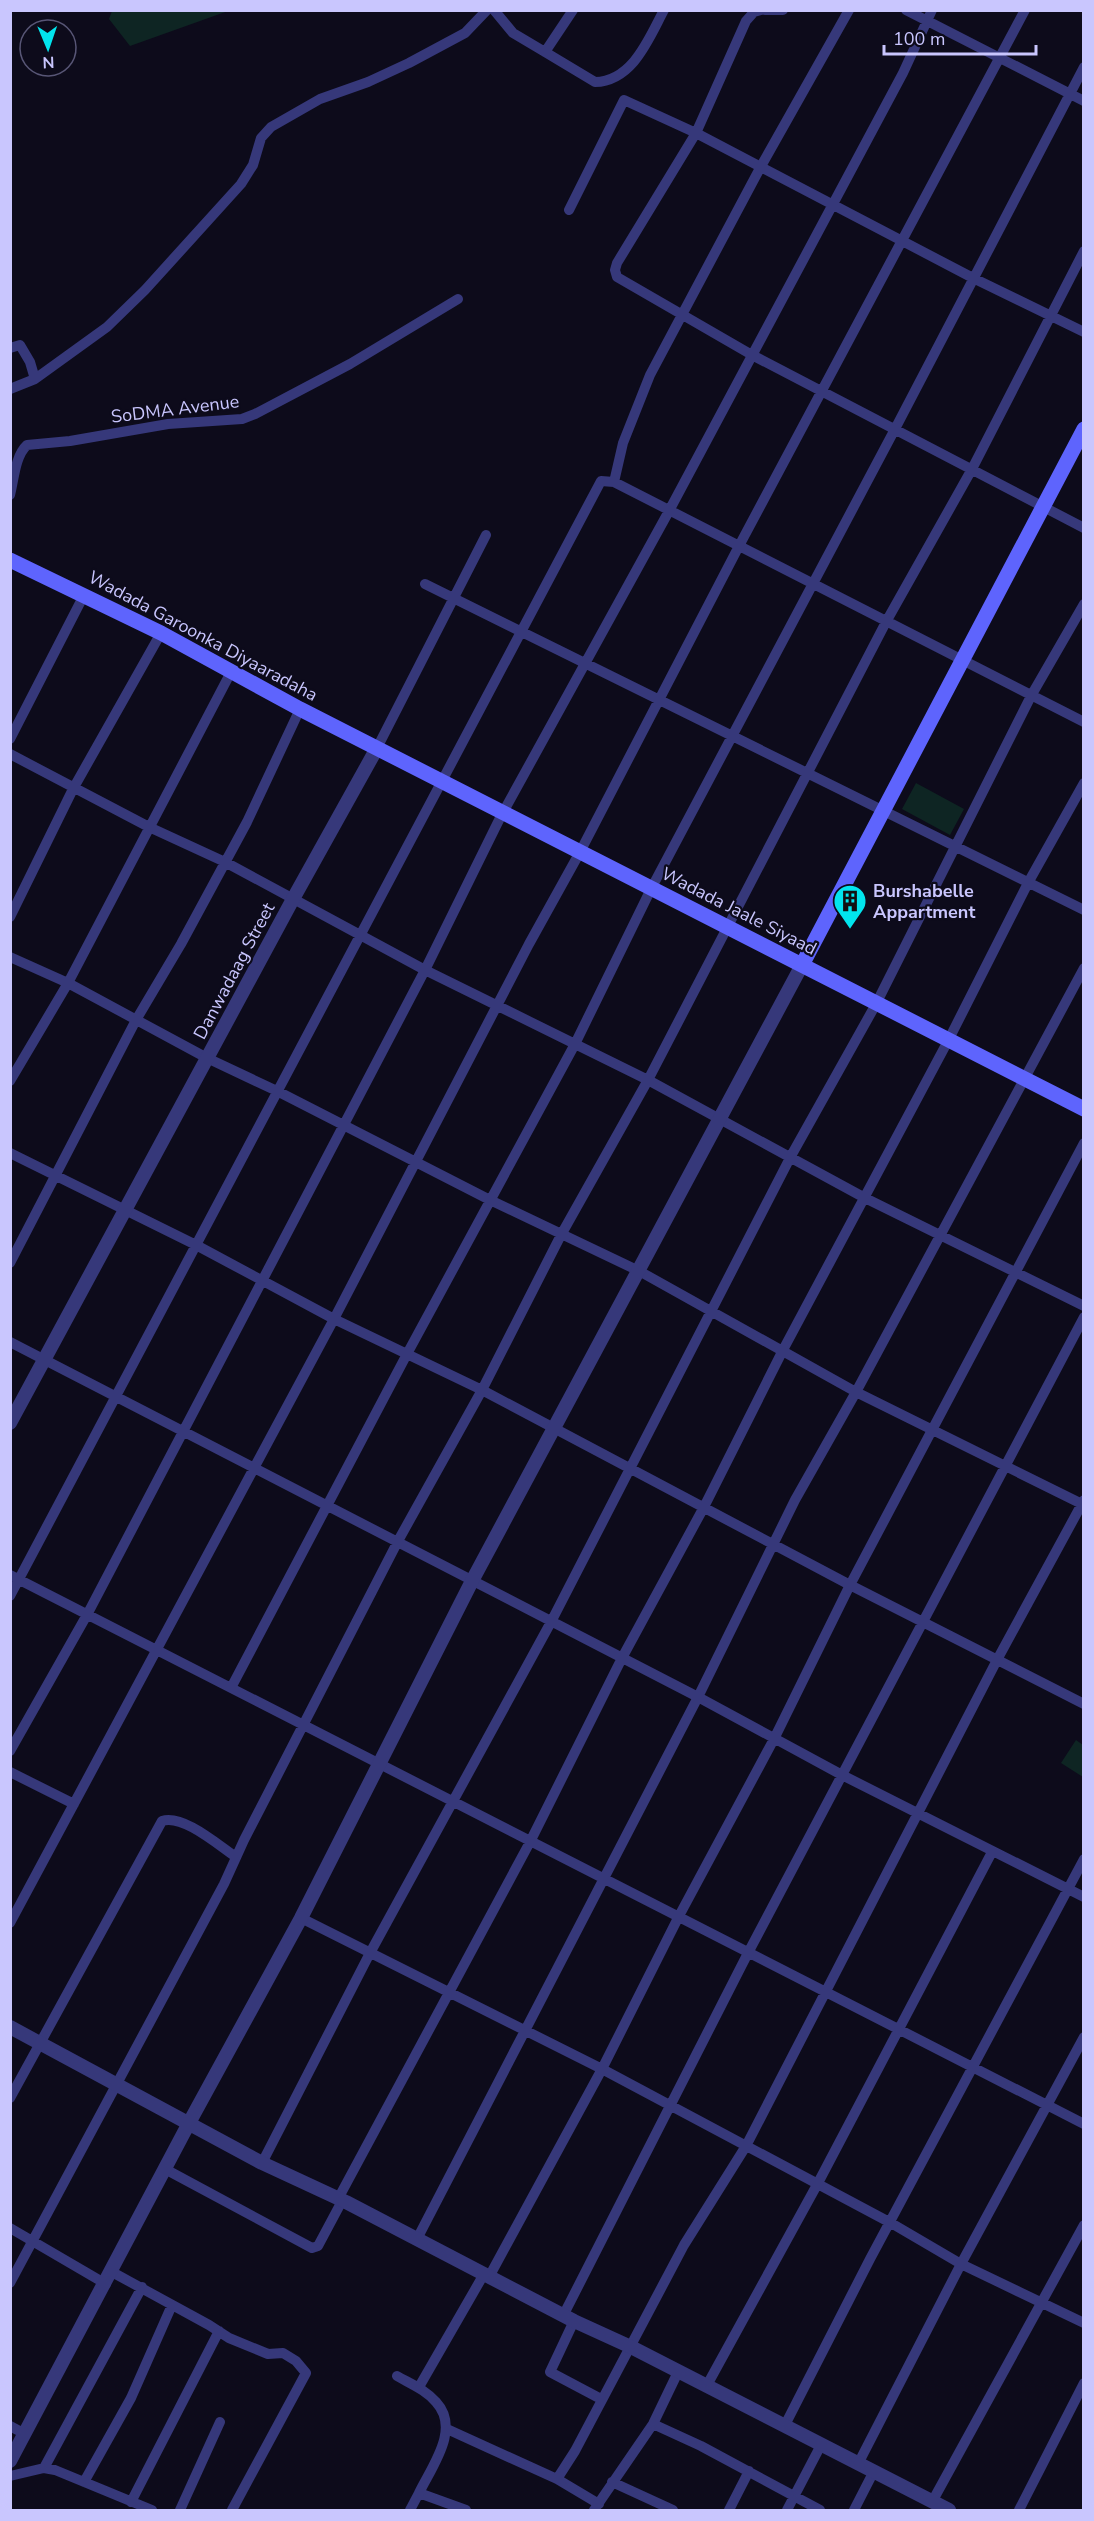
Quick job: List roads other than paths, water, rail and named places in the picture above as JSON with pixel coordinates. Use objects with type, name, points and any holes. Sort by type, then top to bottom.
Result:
[{"type":"main road","points":[[802,965],[1083,429]]},
{"type":"main road","name":"Wadada Garoonka Diyaaradaha","points":[[10,560],[161,633],[377,748]]},
{"type":"main road","name":"Wadada Jaale Siyaad","points":[[377,748],[1083,1109]]},
{"type":"street","points":[[10,389],[35,379],[107,327],[145,290],[242,184],[253,165],[261,138],[271,127],[320,99],[409,63],[465,33],[487,10]]},
{"type":"street","points":[[494,10],[513,33],[588,79],[603,82],[620,73],[644,51],[664,10]]},
{"type":"street","points":[[545,52],[573,10]]},
{"type":"street","points":[[783,10],[754,12],[746,21],[696,133],[615,266],[617,277],[623,283],[752,355],[1083,528]]},
{"type":"street","points":[[614,482],[623,443],[650,375],[760,168],[849,10]]},
{"type":"street","points":[[906,10],[1083,101]]},
{"type":"street","points":[[10,1751],[88,1613],[425,970],[503,812],[669,511],[903,73],[932,10]]},
{"type":"street","points":[[10,1923],[334,1319],[739,546],[1025,10]]},
{"type":"street","points":[[232,1686],[407,1354],[575,1044],[651,889],[896,429],[1083,67]]},
{"type":"street","points":[[569,210],[624,100],[696,133],[973,278],[1051,314],[1083,332]]},
{"type":"street","points":[[10,2283],[224,1884],[398,1542],[482,1390],[561,1235],[648,1080],[886,622],[972,469],[1083,251]]},
{"type":"street","name":"SoDMA Avenue","points":[[10,495],[22,449],[27,446],[168,424],[242,419],[350,364],[458,299]]},
{"type":"street","points":[[10,348],[20,345],[30,362],[35,379]]},
{"type":"street","points":[[10,1596],[15,1577],[115,1397],[601,481],[614,482],[1083,722]]},
{"type":"street","name":"Danwadaag Street","points":[[10,1424],[377,748],[486,535]]},
{"type":"street","points":[[425,584],[1083,910]]},
{"type":"street","points":[[10,739],[84,595]]},
{"type":"street","points":[[262,2163],[370,1953],[551,1622],[791,1156],[876,1004],[1031,696],[1083,604]]},
{"type":"street","points":[[10,917],[73,789],[161,633]]},
{"type":"street","points":[[10,1081],[68,983],[231,672]]},
{"type":"street","points":[[10,1263],[136,1020],[181,944],[225,862],[282,753],[300,709]]},
{"type":"street","points":[[10,754],[73,789],[225,862],[425,970],[648,1080],[865,1198],[1083,1306]]},
{"type":"street","points":[[165,2169],[312,2248],[318,2246],[340,2200],[530,1842],[622,1658],[704,1507],[783,1350],[949,1039],[1028,883],[1083,783]]},
{"type":"street","points":[[10,957],[68,983],[207,1058],[277,1091],[490,1200],[639,1270],[710,1312],[856,1392],[1083,1503],[997,1660],[746,2146],[684,2245],[575,2451],[557,2479]]},
{"type":"street","points":[[10,2461],[109,2278],[189,2123],[301,1918],[472,1581],[802,965]]},
{"type":"street","points":[[417,2239],[698,1697],[773,1542],[941,1235],[1083,968]]},
{"type":"street","points":[[419,2387],[486,2275],[602,2069],[678,1916],[774,1739],[850,1585],[1083,1143]]},
{"type":"street","points":[[10,1153],[196,1245],[334,1319],[482,1390],[773,1542],[850,1585],[1083,1704]]},
{"type":"street","points":[[601,2399],[550,2372],[569,2317],[670,2104],[1083,1317]]},
{"type":"street","points":[[10,1342],[698,1697],[842,1775],[1083,1897]]},
{"type":"street","points":[[15,1577],[232,1686],[305,1726],[826,1992],[899,2032],[1083,2124]]},
{"type":"street","points":[[10,1772],[74,1804]]},
{"type":"street","points":[[10,2098],[162,1821],[168,1818],[180,1820],[236,1857]]},
{"type":"street","points":[[706,2387],[899,2032],[992,1852]]},
{"type":"street","points":[[785,2425],[1083,1859]]},
{"type":"street","points":[[301,1918],[670,2104],[891,2223],[961,2264],[1083,2323]]},
{"type":"street","points":[[10,2027],[262,2163],[631,2347],[950,2511]]},
{"type":"street","points":[[858,2464],[961,2264],[1083,2037]]},
{"type":"street","points":[[932,2502],[1083,2225]]},
{"type":"street","points":[[10,2228],[109,2278],[142,2287],[229,2338],[268,2354],[283,2353],[296,2361],[306,2373],[232,2511]]},
{"type":"street","points":[[44,2468],[142,2287]]},
{"type":"street","points":[[84,2482],[131,2398],[172,2305]]},
{"type":"street","points":[[131,2502],[219,2331]]},
{"type":"street","points":[[447,2429],[557,2479],[597,2507],[653,2424],[678,2372]]},
{"type":"street","points":[[397,2376],[419,2387],[438,2403],[447,2429],[444,2441],[410,2511]]},
{"type":"street","points":[[1019,2511],[1083,2383]]},
{"type":"street","points":[[180,2511],[220,2422]]},
{"type":"street","points":[[653,2424],[749,2471],[820,2511]]},
{"type":"street","points":[[10,2426],[25,2434]]},
{"type":"street","points":[[788,2511],[821,2445]]},
{"type":"street","points":[[10,2476],[44,2468],[152,2511]]},
{"type":"street","points":[[729,2511],[749,2471]]},
{"type":"street","points":[[854,2511],[874,2471]]},
{"type":"street","points":[[612,2482],[674,2511]]},
{"type":"street","points":[[419,2493],[466,2511]]},
{"type":"place","name":"Burshabelle Appartment","points":[[850,930]]}]
